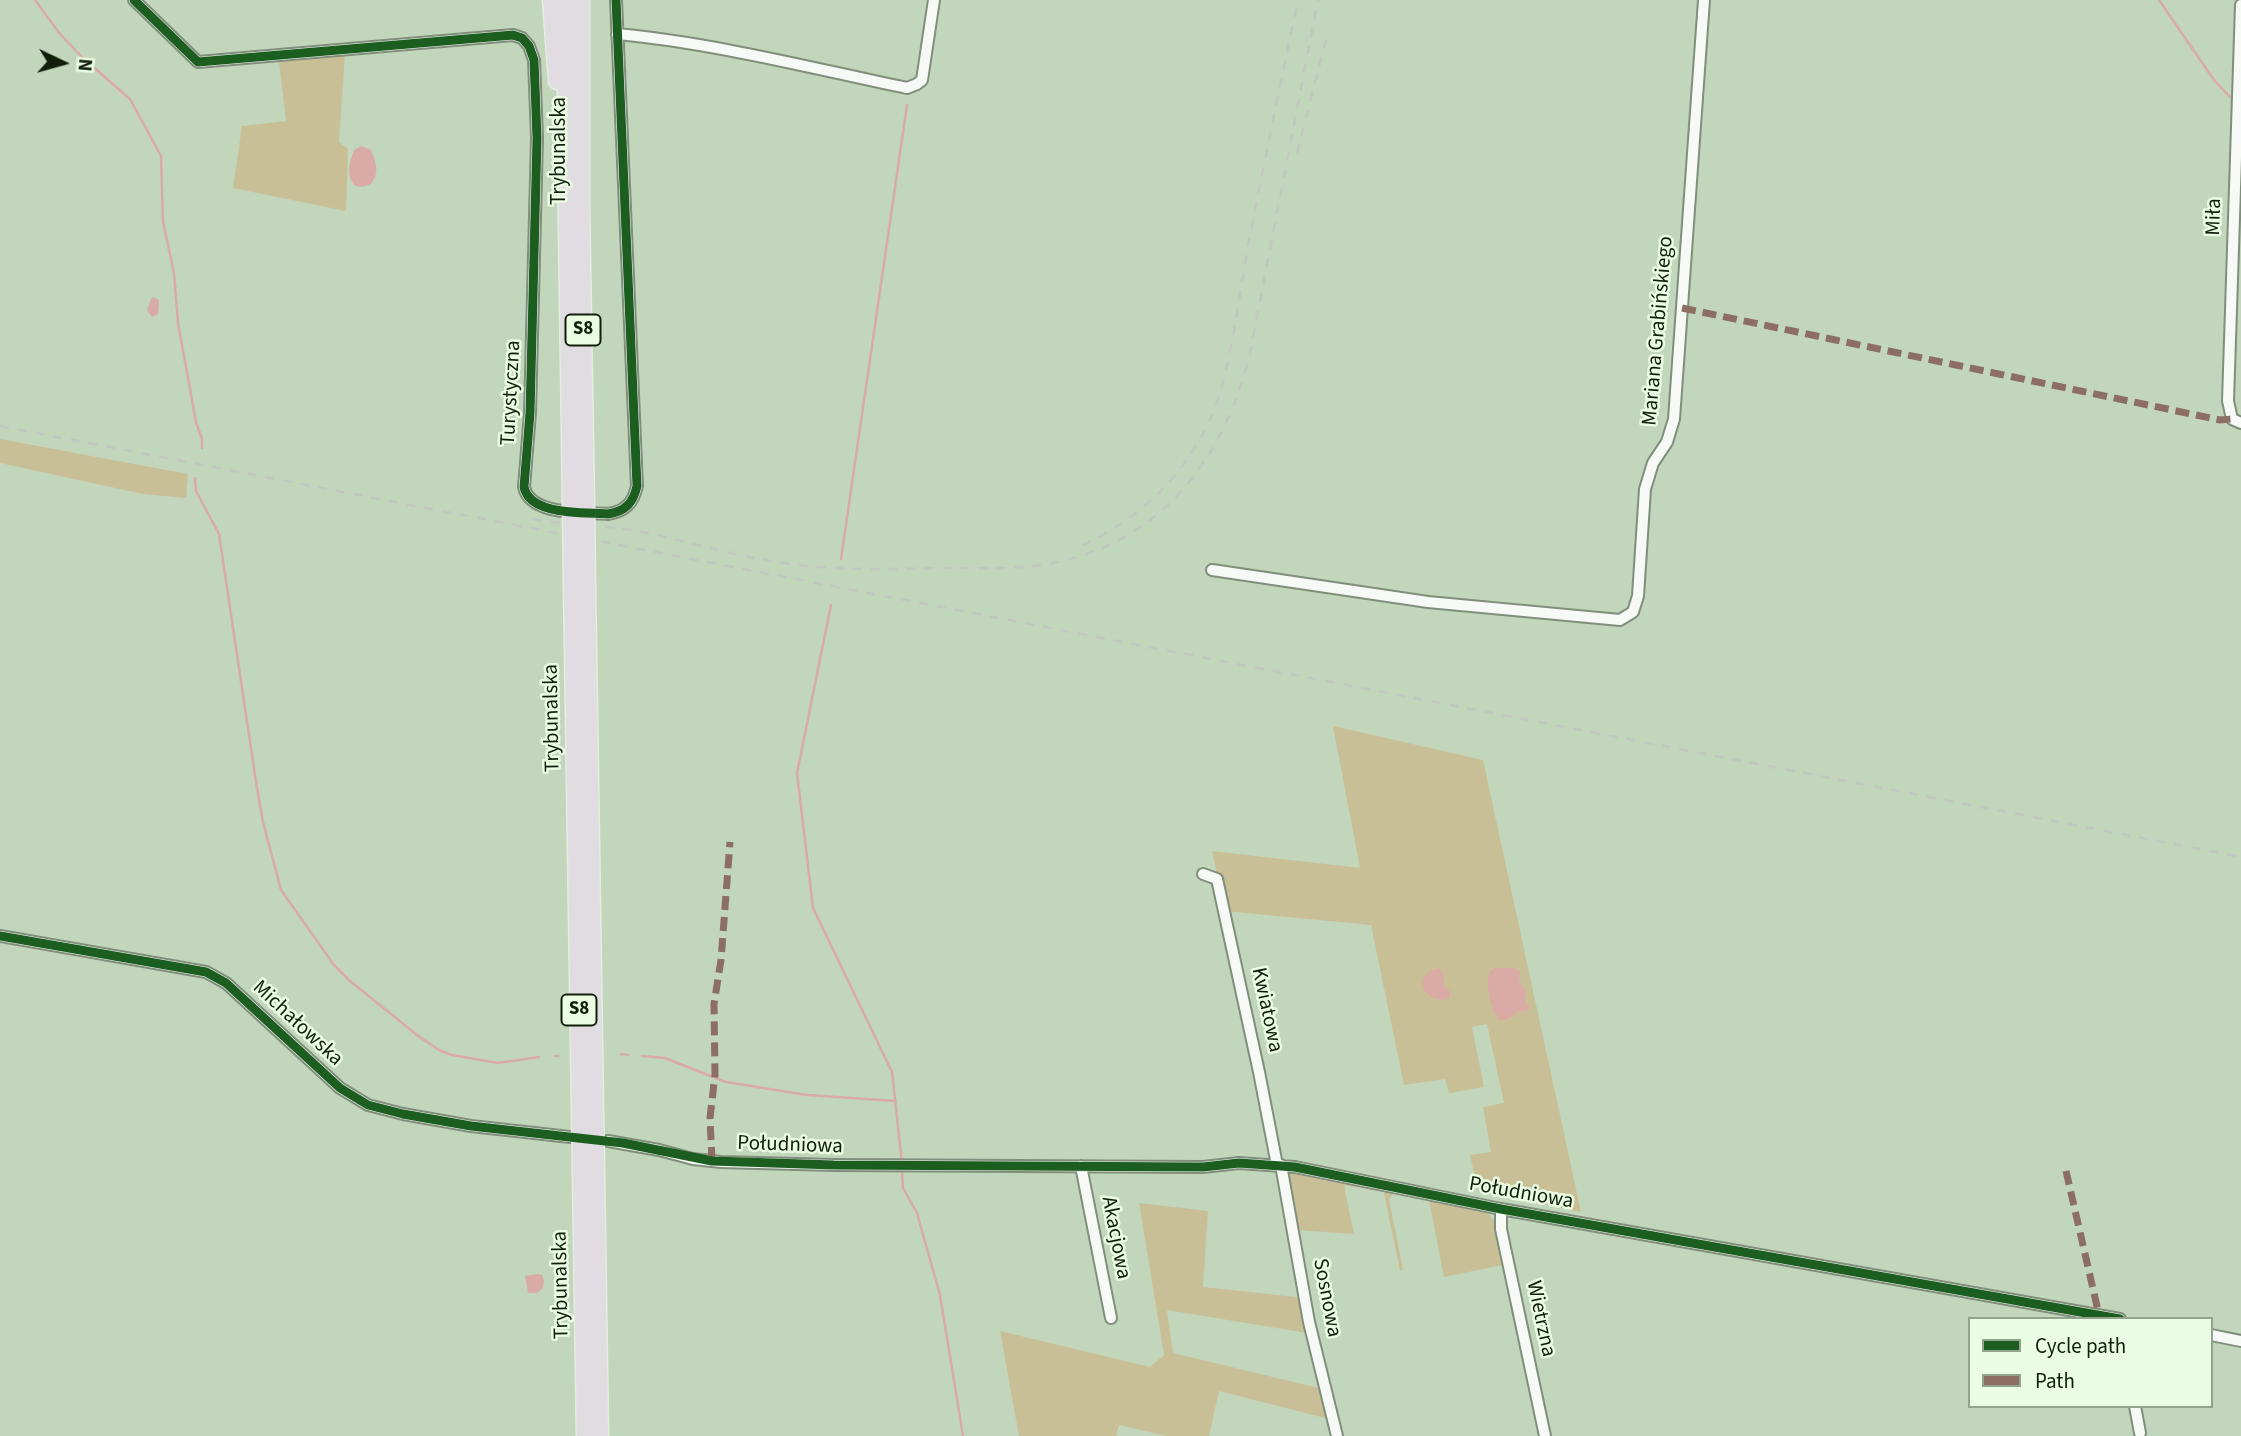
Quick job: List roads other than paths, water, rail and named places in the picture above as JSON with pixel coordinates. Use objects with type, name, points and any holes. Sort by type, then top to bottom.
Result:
[{"type":"highway","points":[[551,0],[554,58],[566,159]]},
{"type":"highway","name":"Trybunalska","points":[[566,0],[566,159],[578,503]]},
{"type":"highway","name":"Trybunalska","points":[[581,0],[578,503],[585,1436]]},
{"type":"highway","name":"Trybunalska","points":[[579,584],[600,1436]]},
{"type":"street","name":"Turystyczna","points":[[134,0],[198,62],[513,35],[522,38],[534,60],[537,138],[530,413],[524,486],[528,497],[545,508],[608,514],[618,512],[631,504],[637,486],[617,34]]},
{"type":"street","points":[[616,0],[617,34],[742,54],[907,88],[922,80],[934,0]]},
{"type":"street","name":"Mariana Grabińskiego","points":[[1212,570],[1428,602],[1620,620],[1633,612],[1638,596],[1645,489],[1653,463],[1667,442],[1674,419],[1704,0]]},
{"type":"street","name":"Miła","points":[[2241,5],[2228,401],[2232,419],[2241,424]]},
{"type":"street","name":"Kwiatowa","points":[[1203,874],[1217,879],[1279,1165]]},
{"type":"street","name":"Michałowska","points":[[0,936],[206,972],[226,984],[340,1088],[368,1104],[403,1114],[471,1126],[569,1137]]},
{"type":"street","name":"Południowa","points":[[608,1141],[721,1162],[1203,1167],[1239,1163],[1279,1165],[1501,1209],[2108,1317]]},
{"type":"street","name":"Sosnowa","points":[[1279,1165],[1309,1322],[1337,1436]]},
{"type":"street","name":"Akacjowa","points":[[1081,1166],[1111,1318]]},
{"type":"street","name":"Wietrzna","points":[[1501,1209],[1501,1229],[1545,1436]]},
{"type":"street","points":[[2213,1335],[2241,1341]]},
{"type":"street","points":[[2135,1408],[2140,1433]]},
{"type":"waterway","points":[[35,0],[60,34],[83,58],[130,99],[161,156],[163,222],[174,273],[178,323],[202,448]]},
{"type":"waterway","points":[[2159,0],[2214,80],[2230,97]]},
{"type":"waterway","points":[[841,559],[907,105]]},
{"type":"waterway","points":[[195,478],[196,491],[219,534],[256,782],[263,822],[281,890],[334,965],[350,981],[439,1050],[498,1063],[539,1057]]},
{"type":"waterway","points":[[831,605],[797,773],[813,908],[892,1072],[902,1163]]},
{"type":"waterway","points":[[621,1054],[628,1055]]},
{"type":"waterway","points":[[642,1056],[665,1058],[726,1082],[807,1095],[896,1101]]},
{"type":"waterway","points":[[902,1170],[903,1188],[917,1213],[940,1295],[963,1436]]},
{"type":"railway","points":[[1083,545],[1130,517],[1170,481],[1187,460],[1213,412],[1230,350],[1249,240],[1298,0]]},
{"type":"railway","points":[[533,519],[638,531],[803,566],[885,569],[997,568],[1047,564],[1087,554],[1122,538],[1154,517],[1181,491],[1204,461],[1239,392],[1250,353],[1318,0]]},
{"type":"railway","points":[[1297,153],[1326,40]]},
{"type":"railway","points":[[0,426],[2241,857]]}]
